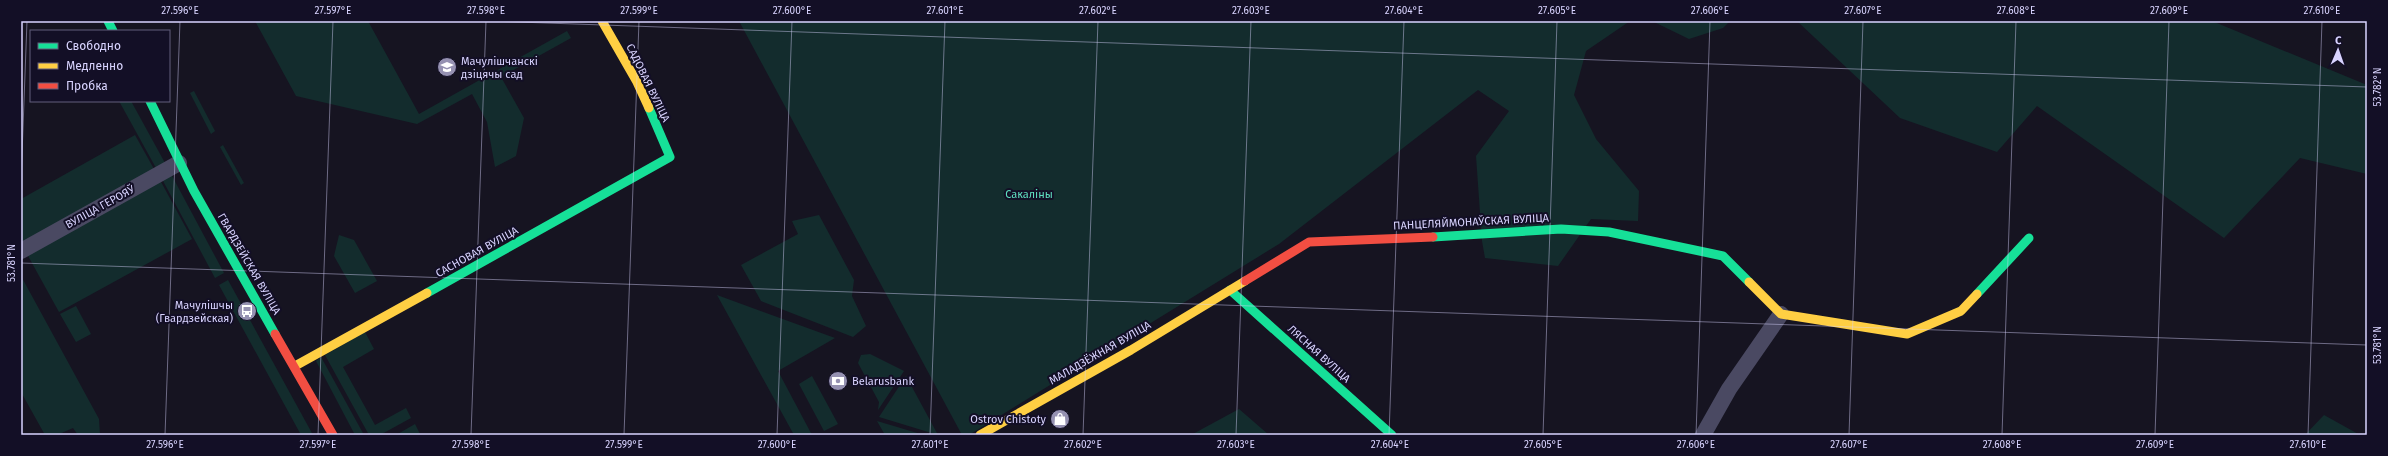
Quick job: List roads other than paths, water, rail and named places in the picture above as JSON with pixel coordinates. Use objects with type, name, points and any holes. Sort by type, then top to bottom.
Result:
[{"type":"street","points":[[108,21],[112,30]]},
{"type":"street","name":"САДОВАЯ ВУЛІЦА","points":[[602,21],[637,82],[670,157]]},
{"type":"street","name":"ГВАРДЗЕЙСКАЯ ВУЛІЦА","points":[[150,102],[179,163],[333,435]]},
{"type":"street","name":"САСНОВАЯ ВУЛІЦА","points":[[295,366],[670,157]]},
{"type":"street","name":"ВУЛІЦА ГЕРОЯЎ","points":[[21,250],[179,163]]},
{"type":"street","name":"ПАНЦЕЛЯЙМОНАЎСКАЯ ВУЛІЦА","points":[[1230,290],[1309,242],[1406,239],[1561,229],[1608,232],[1723,256],[1781,314]]},
{"type":"street","points":[[1703,435],[1729,389],[1781,314],[1907,334],[1960,311],[2029,238]]},
{"type":"street","name":"МАЛАДЗЁЖНАЯ ВУЛІЦА","points":[[980,435],[1131,350],[1230,290]]},
{"type":"street","name":"ЛЯСНАЯ ВУЛІЦА","points":[[1230,290],[1392,435]]},
{"type":"place","name":"Мачулішчанскі дзіцячы сад","points":[[447,67]]},
{"type":"place","name":"Мачулішчы (Гвардзейская)","points":[[247,311]]},
{"type":"place","name":"Belarusbank","points":[[838,381]]},
{"type":"place","name":"Ostrov Chistoty","points":[[1060,419]]},
{"type":"park label","name":"Сакаліны","points":[[1029,194]]}]
